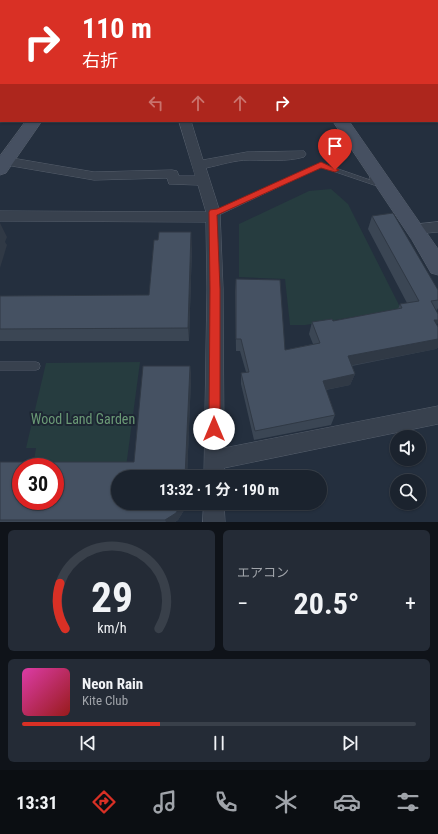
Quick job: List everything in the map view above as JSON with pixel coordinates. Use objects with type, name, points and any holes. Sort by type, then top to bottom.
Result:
[{"type":"street","points":[[33,122],[3,165],[94,176],[172,174],[174,181],[203,180]]},
{"type":"street","points":[[185,122],[213,214],[214,469],[438,415]]},
{"type":"street","points":[[342,122],[415,229],[438,267]]},
{"type":"street","points":[[198,165],[247,156],[276,157],[300,154]]},
{"type":"street","points":[[0,216],[213,214]]},
{"type":"street","points":[[415,229],[438,227]]},
{"type":"street","points":[[214,510],[214,522]]},
{"type":"lane","points":[[213,214],[321,165],[376,184],[368,172],[375,170]]},
{"type":"lane","points":[[0,366],[36,366]]},
{"type":"green space","points":[[331,189],[348,204],[401,309],[305,325],[290,325],[285,279],[239,277],[239,224],[309,191]]},
{"type":"green space","name":"Wood Land Garden","points":[[140,362],[126,467],[64,467],[64,458],[34,458],[36,448],[26,448],[46,363]]},
{"type":"building","points":[[393,213],[438,290],[438,300],[431,301],[438,314],[438,320],[434,320],[438,327],[438,339],[348,356],[355,374],[323,381],[335,415],[255,431],[241,373],[249,372],[241,339],[236,339],[236,279],[280,280],[285,350],[320,343],[312,322],[332,319],[333,321],[402,308],[400,304],[419,301],[372,216]]},
{"type":"building","points":[[159,232],[191,232],[188,328],[0,329],[0,296],[149,295],[154,240],[158,240]]},
{"type":"building","points":[[143,366],[190,366],[185,470],[111,470],[111,510],[178,510],[176,513],[165,520],[0,520],[0,462],[12,462],[12,510],[64,510],[64,462],[134,462]]},
{"type":"route","points":[[214,429],[215,289],[213,212],[219,212],[321,165],[335,170]]}]
